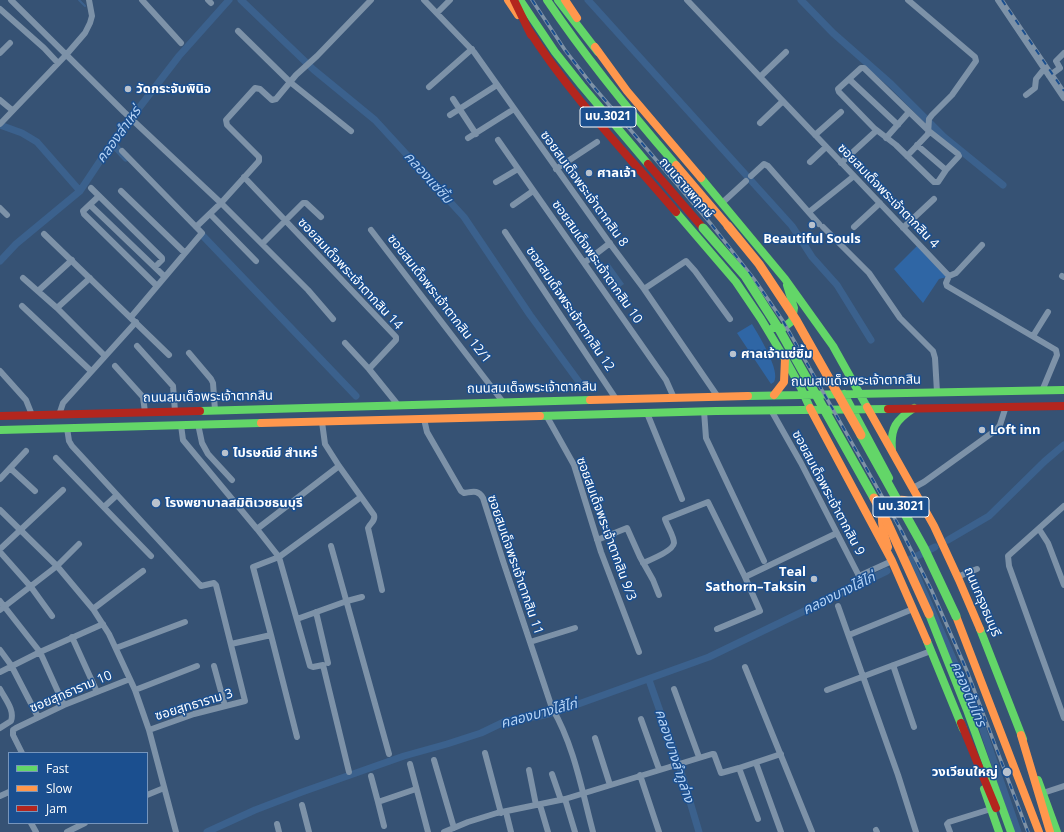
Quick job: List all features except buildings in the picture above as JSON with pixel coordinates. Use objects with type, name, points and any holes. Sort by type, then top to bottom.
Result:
[{"type":"main road","name":"ถนนราชพฤกษ์","points":[[508,0],[546,58],[579,99],[736,282],[761,319],[804,394]]},
{"type":"main road","points":[[514,0],[531,35]]},
{"type":"main road","name":"ถนนราชพฤกษ์","points":[[520,0],[555,52],[582,86],[744,276],[779,329],[888,524],[929,614],[967,710],[1010,832]]},
{"type":"main road","name":"ถนนราชพฤกษ์","points":[[547,0],[588,59],[624,104],[759,264],[792,314],[843,397]]},
{"type":"main road","points":[[558,0],[598,52]]},
{"type":"main road","name":"ถนนราชพฤกษ์","points":[[565,0],[598,52],[627,91],[785,279],[833,346],[860,393]]},
{"type":"main road","points":[[761,319],[770,328],[783,328],[792,321],[794,308],[785,279]]},
{"type":"main road","points":[[774,396],[784,382],[785,359]]},
{"type":"main road","name":"ถนนสมเด็จพระเจ้าตากสิน","points":[[0,416],[804,394],[843,397],[860,393],[1064,390]]},
{"type":"main road","name":"ถนนกรุงธนบุรี","points":[[860,393],[934,526],[957,577],[993,661],[1057,832]]},
{"type":"main road","name":"นบ.3021","points":[[804,394],[810,409]]},
{"type":"main road","points":[[843,397],[853,409],[892,484],[894,492],[893,502]]},
{"type":"main road","name":"นบ.3021","points":[[843,397],[924,548],[956,616],[1039,832]]},
{"type":"main road","name":"ถนนสมเด็จพระเจ้าตากสิน","points":[[0,430],[704,411],[1064,406]]},
{"type":"main road","points":[[892,450],[890,437],[893,426],[901,416],[914,408]]},
{"type":"main road","points":[[810,409],[892,561],[931,650],[1006,832]]},
{"type":"main road","points":[[170,425],[172,411]]},
{"type":"main road","points":[[193,411],[196,425]]},
{"type":"main road","points":[[892,561],[882,516],[885,508],[899,499],[906,499],[913,502],[934,526]]},
{"type":"main road","points":[[961,724],[999,832]]},
{"type":"main road","points":[[1021,735],[1050,832]]},
{"type":"street","points":[[10,0],[124,112],[221,203],[308,290],[334,319]]},
{"type":"street","points":[[16,5],[21,0]]},
{"type":"street","points":[[0,124],[58,64],[85,33],[92,16],[89,0]]},
{"type":"street","points":[[142,0],[181,43]]},
{"type":"street","name":"ซอยสมเด็จพระเจ้าตากสิน 8","points":[[424,0],[472,49],[556,169],[644,289],[718,397]]},
{"type":"street","points":[[436,13],[450,0]]},
{"type":"street","name":"ซอยสมเด็จพระเจ้าตากสิน 4","points":[[687,0],[949,276],[946,283],[947,286],[1056,350],[1057,355]]},
{"type":"street","points":[[907,156],[928,134],[929,125],[976,61],[975,57],[908,0]]},
{"type":"street","points":[[998,0],[1064,98]]},
{"type":"street","points":[[196,227],[221,203],[259,162],[259,157],[227,125],[226,120],[255,88],[260,89],[272,100],[276,99],[296,74],[317,56],[368,1]]},
{"type":"street","points":[[0,8],[44,48],[58,64]]},
{"type":"street","points":[[238,31],[290,82],[351,130]]},
{"type":"street","points":[[0,54],[10,43]]},
{"type":"street","points":[[429,86],[472,49]]},
{"type":"street","points":[[760,77],[786,52]]},
{"type":"street","points":[[1049,76],[1062,70],[1056,61],[1064,53]]},
{"type":"street","points":[[861,68],[864,68],[909,112],[929,125],[959,156],[946,170],[938,182],[934,182],[907,156],[876,130],[839,92],[838,89],[861,68]]},
{"type":"street","points":[[1026,95],[1035,88],[1036,78],[1044,69]]},
{"type":"street","points":[[848,79],[898,125]]},
{"type":"street","points":[[450,115],[497,85]]},
{"type":"street","points":[[453,99],[476,134]]},
{"type":"street","points":[[0,100],[12,110]]},
{"type":"street","points":[[760,123],[783,101]]},
{"type":"street","points":[[468,138],[514,109]]},
{"type":"street","points":[[815,135],[841,112]]},
{"type":"street","points":[[886,138],[909,112]]},
{"type":"street","points":[[841,163],[876,130]]},
{"type":"street","name":"ซอยสมเด็จพระเจ้าตากสิน 10","points":[[498,140],[666,380],[674,398]]},
{"type":"street","points":[[556,169],[597,142]]},
{"type":"street","points":[[917,145],[946,170]]},
{"type":"street","points":[[810,162],[826,147]]},
{"type":"street","points":[[122,151],[202,234],[131,317]]},
{"type":"street","points":[[751,176],[764,164],[768,166],[821,225],[869,273],[900,318],[933,351],[935,358],[937,392]]},
{"type":"street","points":[[496,182],[518,169]]},
{"type":"street","points":[[809,212],[854,176]]},
{"type":"street","name":"ซอยสมเด็จพระเจ้าตากสิน 14","points":[[244,178],[396,338],[396,340],[369,369]]},
{"type":"street","points":[[722,203],[746,181]]},
{"type":"street","points":[[91,188],[162,258],[162,260],[155,267]]},
{"type":"street","points":[[121,191],[185,253]]},
{"type":"street","points":[[513,205],[533,191]]},
{"type":"street","points":[[99,196],[83,211],[84,214],[157,286]]},
{"type":"street","points":[[903,228],[934,199]]},
{"type":"street","points":[[262,244],[304,202],[321,217]]},
{"type":"street","points":[[854,227],[880,203]]},
{"type":"street","points":[[90,205],[165,277]]},
{"type":"street","points":[[0,208],[7,215]]},
{"type":"street","points":[[210,214],[256,261]]},
{"type":"street","name":"ซอยสมเด็จพระเจ้าตากสิน 12/1","points":[[371,230],[504,402]]},
{"type":"street","name":"ซอยสมเด็จพระเจ้าตากสิน 12","points":[[505,232],[616,399]]},
{"type":"street","points":[[44,234],[131,317],[169,356]]},
{"type":"street","points":[[584,263],[610,243]]},
{"type":"street","points":[[949,276],[956,274],[982,245]]},
{"type":"street","points":[[38,291],[72,260]]},
{"type":"street","points":[[644,289],[686,261],[730,319]]},
{"type":"street","points":[[23,278],[57,308],[105,356]]},
{"type":"street","points":[[57,308],[90,278]]},
{"type":"street","points":[[22,306],[91,371]]},
{"type":"street","points":[[1033,336],[1048,312]]},
{"type":"street","points":[[59,415],[63,403],[136,322]]},
{"type":"street","points":[[345,343],[369,369],[398,405]]},
{"type":"street","points":[[137,346],[173,386],[172,411]]},
{"type":"street","points":[[1042,391],[1057,355],[1064,353]]},
{"type":"street","points":[[189,354],[213,383],[215,410]]},
{"type":"street","points":[[115,366],[143,397],[145,412]]},
{"type":"street","points":[[0,371],[26,400],[32,415]]},
{"type":"street","points":[[913,488],[924,482],[996,430],[1000,425],[1006,406]]},
{"type":"street","name":"ซอยสมเด็จพระเจ้าตากสิน 9","points":[[771,410],[801,462],[859,576],[892,561]]},
{"type":"street","points":[[704,411],[706,438],[764,561]]},
{"type":"street","points":[[648,413],[682,499]]},
{"type":"street","name":"ซอยสมเด็จพระเจ้าตากสิน 9/3","points":[[546,416],[574,465],[597,540],[639,652]]},
{"type":"street","name":"ซอยสมเด็จพระเจ้าตากสิน 11","points":[[424,419],[427,432],[461,491],[464,493],[477,491],[483,498],[552,708],[557,716],[573,757],[593,832]]},
{"type":"street","points":[[322,422],[325,444],[375,518],[374,522],[368,528],[382,590]]},
{"type":"street","points":[[181,425],[183,440],[258,529],[279,557],[310,666],[313,667],[323,665],[349,772]]},
{"type":"street","points":[[196,425],[202,443],[208,454],[232,480]]},
{"type":"street","points":[[67,428],[69,441],[72,446],[201,586],[214,583],[216,585],[231,644],[271,635]]},
{"type":"street","points":[[0,479],[26,451]]},
{"type":"street","points":[[56,458],[105,506],[151,556]]},
{"type":"street","points":[[258,529],[339,466]]},
{"type":"street","points":[[10,468],[35,491]]},
{"type":"street","points":[[0,549],[64,490]]},
{"type":"street","points":[[105,506],[117,495]]},
{"type":"street","points":[[297,737],[253,567],[279,557],[361,497]]},
{"type":"street","points":[[643,563],[665,553],[672,547],[674,543],[665,519],[708,502],[760,611],[717,630]]},
{"type":"street","points":[[1064,506],[1008,556],[1009,566],[1064,718]]},
{"type":"street","points":[[0,510],[57,566],[93,609],[103,624],[116,648],[135,690],[149,730],[175,823],[176,832]]},
{"type":"street","points":[[597,540],[627,528],[659,595]]},
{"type":"street","points":[[1040,529],[1048,543],[1064,585]]},
{"type":"street","points":[[745,577],[838,533]]},
{"type":"street","points":[[2,608],[57,566],[79,544]]},
{"type":"street","points":[[331,546],[389,754]]},
{"type":"street","points":[[0,552],[31,587],[52,616]]},
{"type":"street","points":[[957,577],[977,569]]},
{"type":"street","points":[[93,609],[143,570]]},
{"type":"street","points":[[297,619],[362,597]]},
{"type":"street","points":[[0,601],[2,608],[40,652],[64,705]]},
{"type":"street","points":[[838,606],[900,780],[916,832]]},
{"type":"street","points":[[849,635],[913,609]]},
{"type":"street","points":[[316,612],[328,663]]},
{"type":"street","points":[[116,648],[185,622]]},
{"type":"street","points":[[0,672],[11,665],[103,624]]},
{"type":"street","points":[[530,642],[575,628]]},
{"type":"street","points":[[72,637],[97,692]]},
{"type":"street","name":"ซอยสุทธาราม 3","points":[[149,730],[194,714],[245,701],[231,644]]},
{"type":"street","points":[[0,650],[11,665],[38,717]]},
{"type":"street","points":[[827,690],[931,650]]},
{"type":"street","points":[[893,665],[914,727]]},
{"type":"street","points":[[135,690],[197,666]]},
{"type":"street","points":[[214,666],[225,706]]},
{"type":"street","points":[[745,667],[812,832]]},
{"type":"street","name":"ซอยสุทธาราม 10","points":[[22,752],[13,735],[13,730],[64,705],[130,679]]},
{"type":"street","points":[[0,689],[13,716],[12,721],[0,728]]},
{"type":"street","points":[[674,689],[699,757]]},
{"type":"street","points":[[641,719],[659,770]]},
{"type":"street","points":[[595,738],[610,785]]},
{"type":"street","points":[[485,753],[511,832]]},
{"type":"street","points":[[444,832],[468,822],[504,812],[563,800],[699,757],[713,754],[722,773],[781,754]]},
{"type":"street","points":[[434,760],[454,828]]},
{"type":"street","points":[[756,763],[782,832]]},
{"type":"street","points":[[410,764],[428,832]]},
{"type":"street","points":[[739,768],[758,819]]},
{"type":"street","points":[[529,770],[538,805],[548,832]]},
{"type":"street","points":[[552,774],[575,832]]},
{"type":"street","points":[[640,775],[659,832]]},
{"type":"street","points":[[371,776],[384,826]]},
{"type":"street","points":[[1043,793],[1064,786]]},
{"type":"street","points":[[148,795],[164,788]]},
{"type":"street","points":[[378,802],[416,789]]},
{"type":"street","points":[[302,805],[309,832]]},
{"type":"street","points":[[950,832],[947,824],[949,822],[991,809]]},
{"type":"street","points":[[67,832],[83,824]]},
{"type":"street","points":[[277,824],[279,832]]},
{"type":"shaded area","points":[[917,246],[947,277],[939,279],[923,303],[894,269]]},
{"type":"shaded area","points":[[609,263],[624,284],[616,290],[600,269]]},
{"type":"shaded area","points":[[752,324],[772,362],[775,377],[774,382],[771,384],[737,333]]},
{"type":"waterway","points":[[79,0],[85,6]]},
{"type":"waterway","name":"คลองสำเหร่","points":[[0,261],[16,244],[80,191],[112,143],[179,56],[229,0]]},
{"type":"waterway","name":"คลองแซ่ซิ้ม","points":[[241,0],[314,70],[375,120],[464,217],[530,315],[582,386]]},
{"type":"waterway","points":[[588,0],[792,226],[812,257],[837,285],[871,340]]},
{"type":"waterway","points":[[801,0],[833,33],[891,84],[944,137],[1003,185]]},
{"type":"waterway","points":[[0,125],[22,133],[37,142],[80,191]]},
{"type":"waterway","points":[[112,143],[126,158]]},
{"type":"waterway","points":[[203,236],[356,396]]},
{"type":"waterway","name":"คลองบางไส้ไก่","points":[[948,540],[989,516],[1045,461],[1064,445]]},
{"type":"waterway","name":"คลองบางไส้ไก่","points":[[907,561],[935,547]]},
{"type":"waterway","name":"คลองต้นไทร","points":[[910,560],[980,721],[1018,832]]},
{"type":"waterway","name":"คลองบางไส้ไก่","points":[[207,832],[255,810],[404,756],[481,733],[506,721],[540,716],[559,711],[709,657],[887,571]]},
{"type":"waterway","name":"คลองบางลำภูล่าง","points":[[649,680],[680,768],[699,832]]},
{"type":"railway","points":[[532,0],[565,50],[592,85],[711,224],[754,279],[783,321],[900,528],[931,589],[967,671],[1028,832]]},
{"type":"railway","points":[[1002,0],[1064,91]]},
{"type":"traffic: fast","points":[[520,0],[555,52],[648,164]]},
{"type":"traffic: fast","points":[[547,0],[577,43],[609,84],[676,165]]},
{"type":"traffic: fast","points":[[558,0],[598,52]]},
{"type":"traffic: fast","points":[[701,178],[785,279],[833,346],[867,407]]},
{"type":"traffic: fast","points":[[676,212],[736,282],[761,319],[785,359],[810,408]]},
{"type":"traffic: fast","points":[[703,228],[745,276],[779,329],[874,498]]},
{"type":"traffic: fast","points":[[773,328],[783,328],[792,321],[794,308],[787,285]]},
{"type":"traffic: fast","points":[[748,396],[1064,390]]},
{"type":"traffic: fast","points":[[844,394],[889,478]]},
{"type":"traffic: fast","points":[[200,411],[590,400]]},
{"type":"traffic: fast","points":[[892,450],[893,430],[899,421],[914,408]]},
{"type":"traffic: fast","points":[[540,416],[716,411],[888,409]]},
{"type":"traffic: fast","points":[[0,430],[261,423]]},
{"type":"traffic: fast","points":[[861,435],[924,548],[956,616]]},
{"type":"traffic: fast","points":[[929,614],[967,710],[1011,832]]},
{"type":"traffic: fast","points":[[980,629],[1023,739]]},
{"type":"traffic: fast","points":[[927,641],[963,729]]},
{"type":"traffic: fast","points":[[1038,780],[1057,832]]},
{"type":"traffic: fast","points":[[984,789],[999,832]]},
{"type":"traffic: slow","points":[[508,0],[518,15]]},
{"type":"traffic: slow","points":[[565,0],[577,18]]},
{"type":"traffic: slow","points":[[595,47],[627,91],[701,178]]},
{"type":"traffic: slow","points":[[676,165],[728,226]]},
{"type":"traffic: slow","points":[[728,226],[759,264],[796,320],[861,435]]},
{"type":"traffic: slow","points":[[774,395],[784,382],[785,359]]},
{"type":"traffic: slow","points":[[590,400],[748,396]]},
{"type":"traffic: slow","points":[[867,407],[934,526],[980,629]]},
{"type":"traffic: slow","points":[[810,408],[892,561],[927,641]]},
{"type":"traffic: slow","points":[[261,423],[540,416]]},
{"type":"traffic: slow","points":[[874,498],[888,524],[929,614]]},
{"type":"traffic: slow","points":[[888,547],[882,520],[883,513],[888,505],[898,500],[907,501],[916,506],[923,513]]},
{"type":"traffic: slow","points":[[956,616],[1039,832]]},
{"type":"traffic: slow","points":[[1021,735],[1050,832]]},
{"type":"traffic: jam","points":[[514,0],[531,35]]},
{"type":"traffic: jam","points":[[528,29],[544,53],[580,100],[676,212]]},
{"type":"traffic: jam","points":[[648,164],[703,228]]},
{"type":"traffic: jam","points":[[888,409],[1064,406]]},
{"type":"traffic: jam","points":[[0,416],[200,411]]},
{"type":"traffic: jam","points":[[961,723],[996,808]]},
{"type":"place","name":"วัดกระจับพินิจ","points":[[128,89]]},
{"type":"place","name":"ศาลเจ้า","points":[[589,173]]},
{"type":"place","name":"Beautiful Souls","points":[[812,225]]},
{"type":"place","name":"ศาลเจ้าแซ่ซิ้ม","points":[[733,354]]},
{"type":"place","name":"Loft inn","points":[[982,430]]},
{"type":"place","name":"ไปรษณีย์ สำเหร่","points":[[225,453]]},
{"type":"place","name":"โรงพยาบาลสมิติเวชธนบุรี","points":[[156,503]]},
{"type":"place","name":"Teal Sathorn–Taksin","points":[[814,579]]},
{"type":"place","name":"วงเวียนใหญ่","points":[[1007,772]]}]
